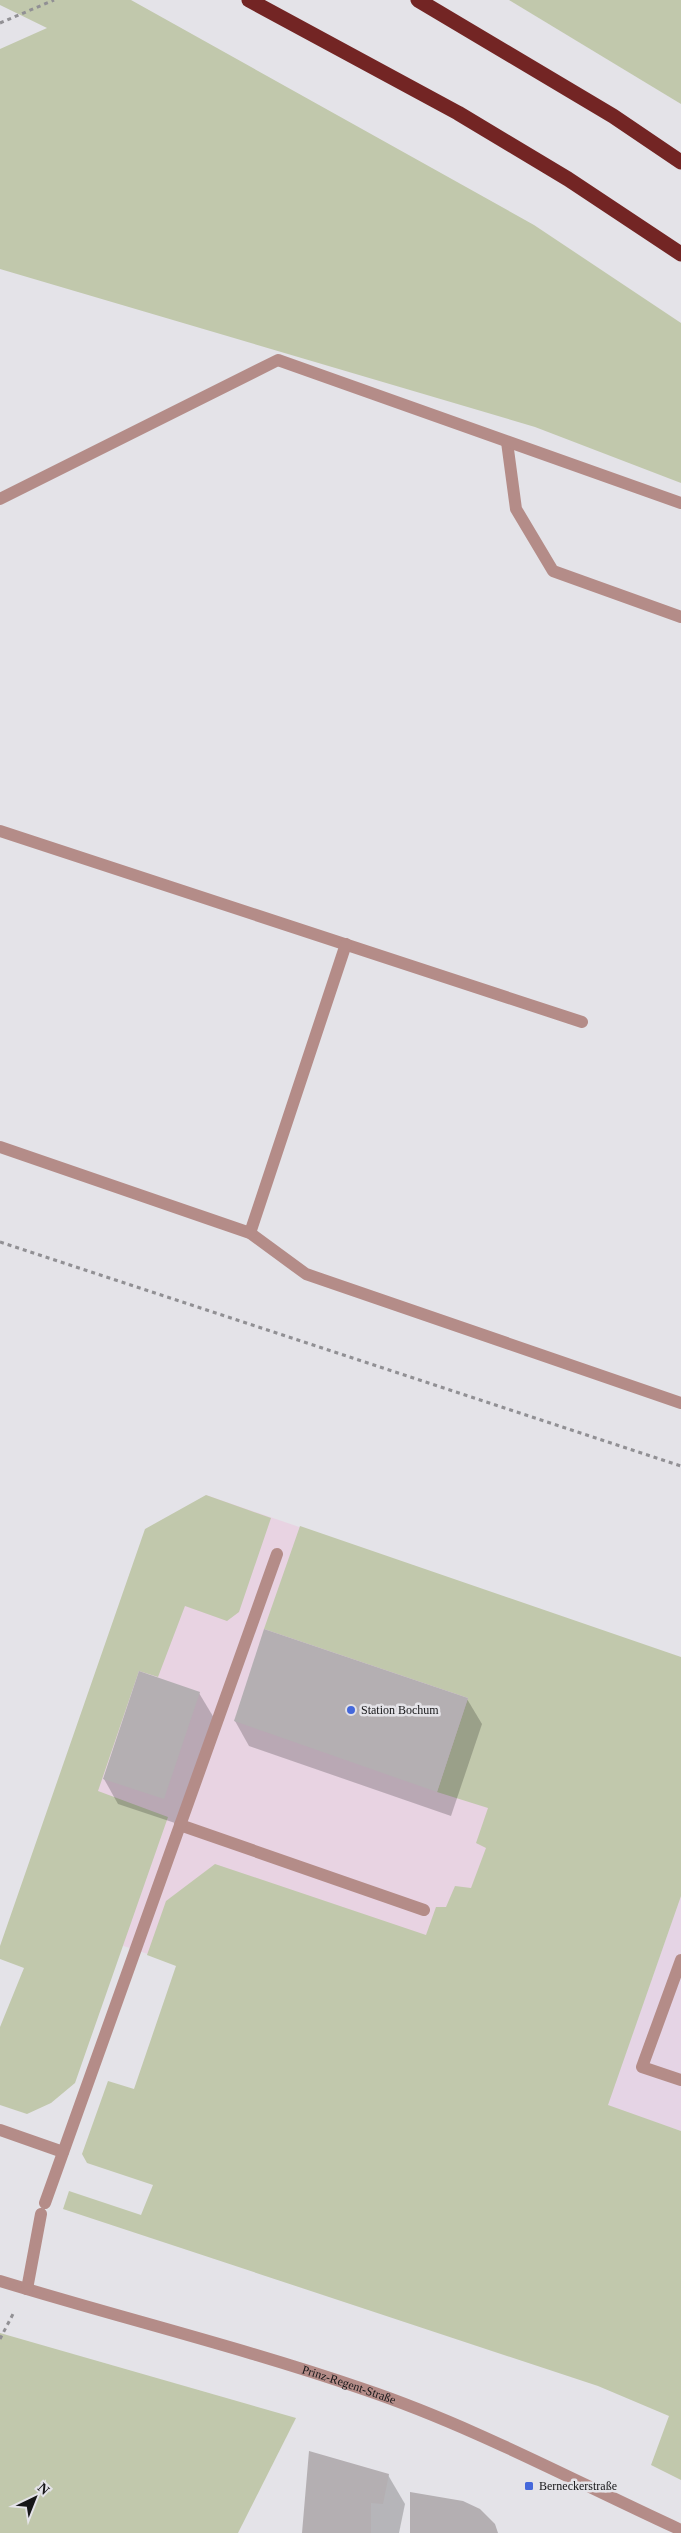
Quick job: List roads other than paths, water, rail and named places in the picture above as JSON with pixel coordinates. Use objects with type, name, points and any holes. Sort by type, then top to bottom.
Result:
[{"type":"highway","points":[[249,0],[466,118],[568,179],[681,254]]},
{"type":"highway","points":[[418,0],[613,116],[681,162]]},
{"type":"street","points":[[0,499],[278,360],[681,503]]},
{"type":"street","points":[[507,442],[516,509],[553,571],[681,617]]},
{"type":"street","points":[[0,831],[582,1022]]},
{"type":"street","points":[[250,1233],[346,944]]},
{"type":"street","points":[[0,1147],[250,1233],[306,1274],[681,1403]]},
{"type":"street","points":[[27,2290],[43,2209],[277,1554]]},
{"type":"street","points":[[180,1825],[424,1910]]},
{"type":"street","points":[[681,1960],[642,2067],[681,2080]]},
{"type":"street","points":[[0,2130],[63,2152]]},
{"type":"street","name":"Prinz-Regent-Straße","points":[[0,2281],[27,2290],[127,2316],[363,2389],[444,2419],[681,2530]]},
{"type":"place","name":"Station Bochum","points":[[351,1710]]},
{"type":"place","name":"Berneckerstraße","points":[[529,2486]]}]
